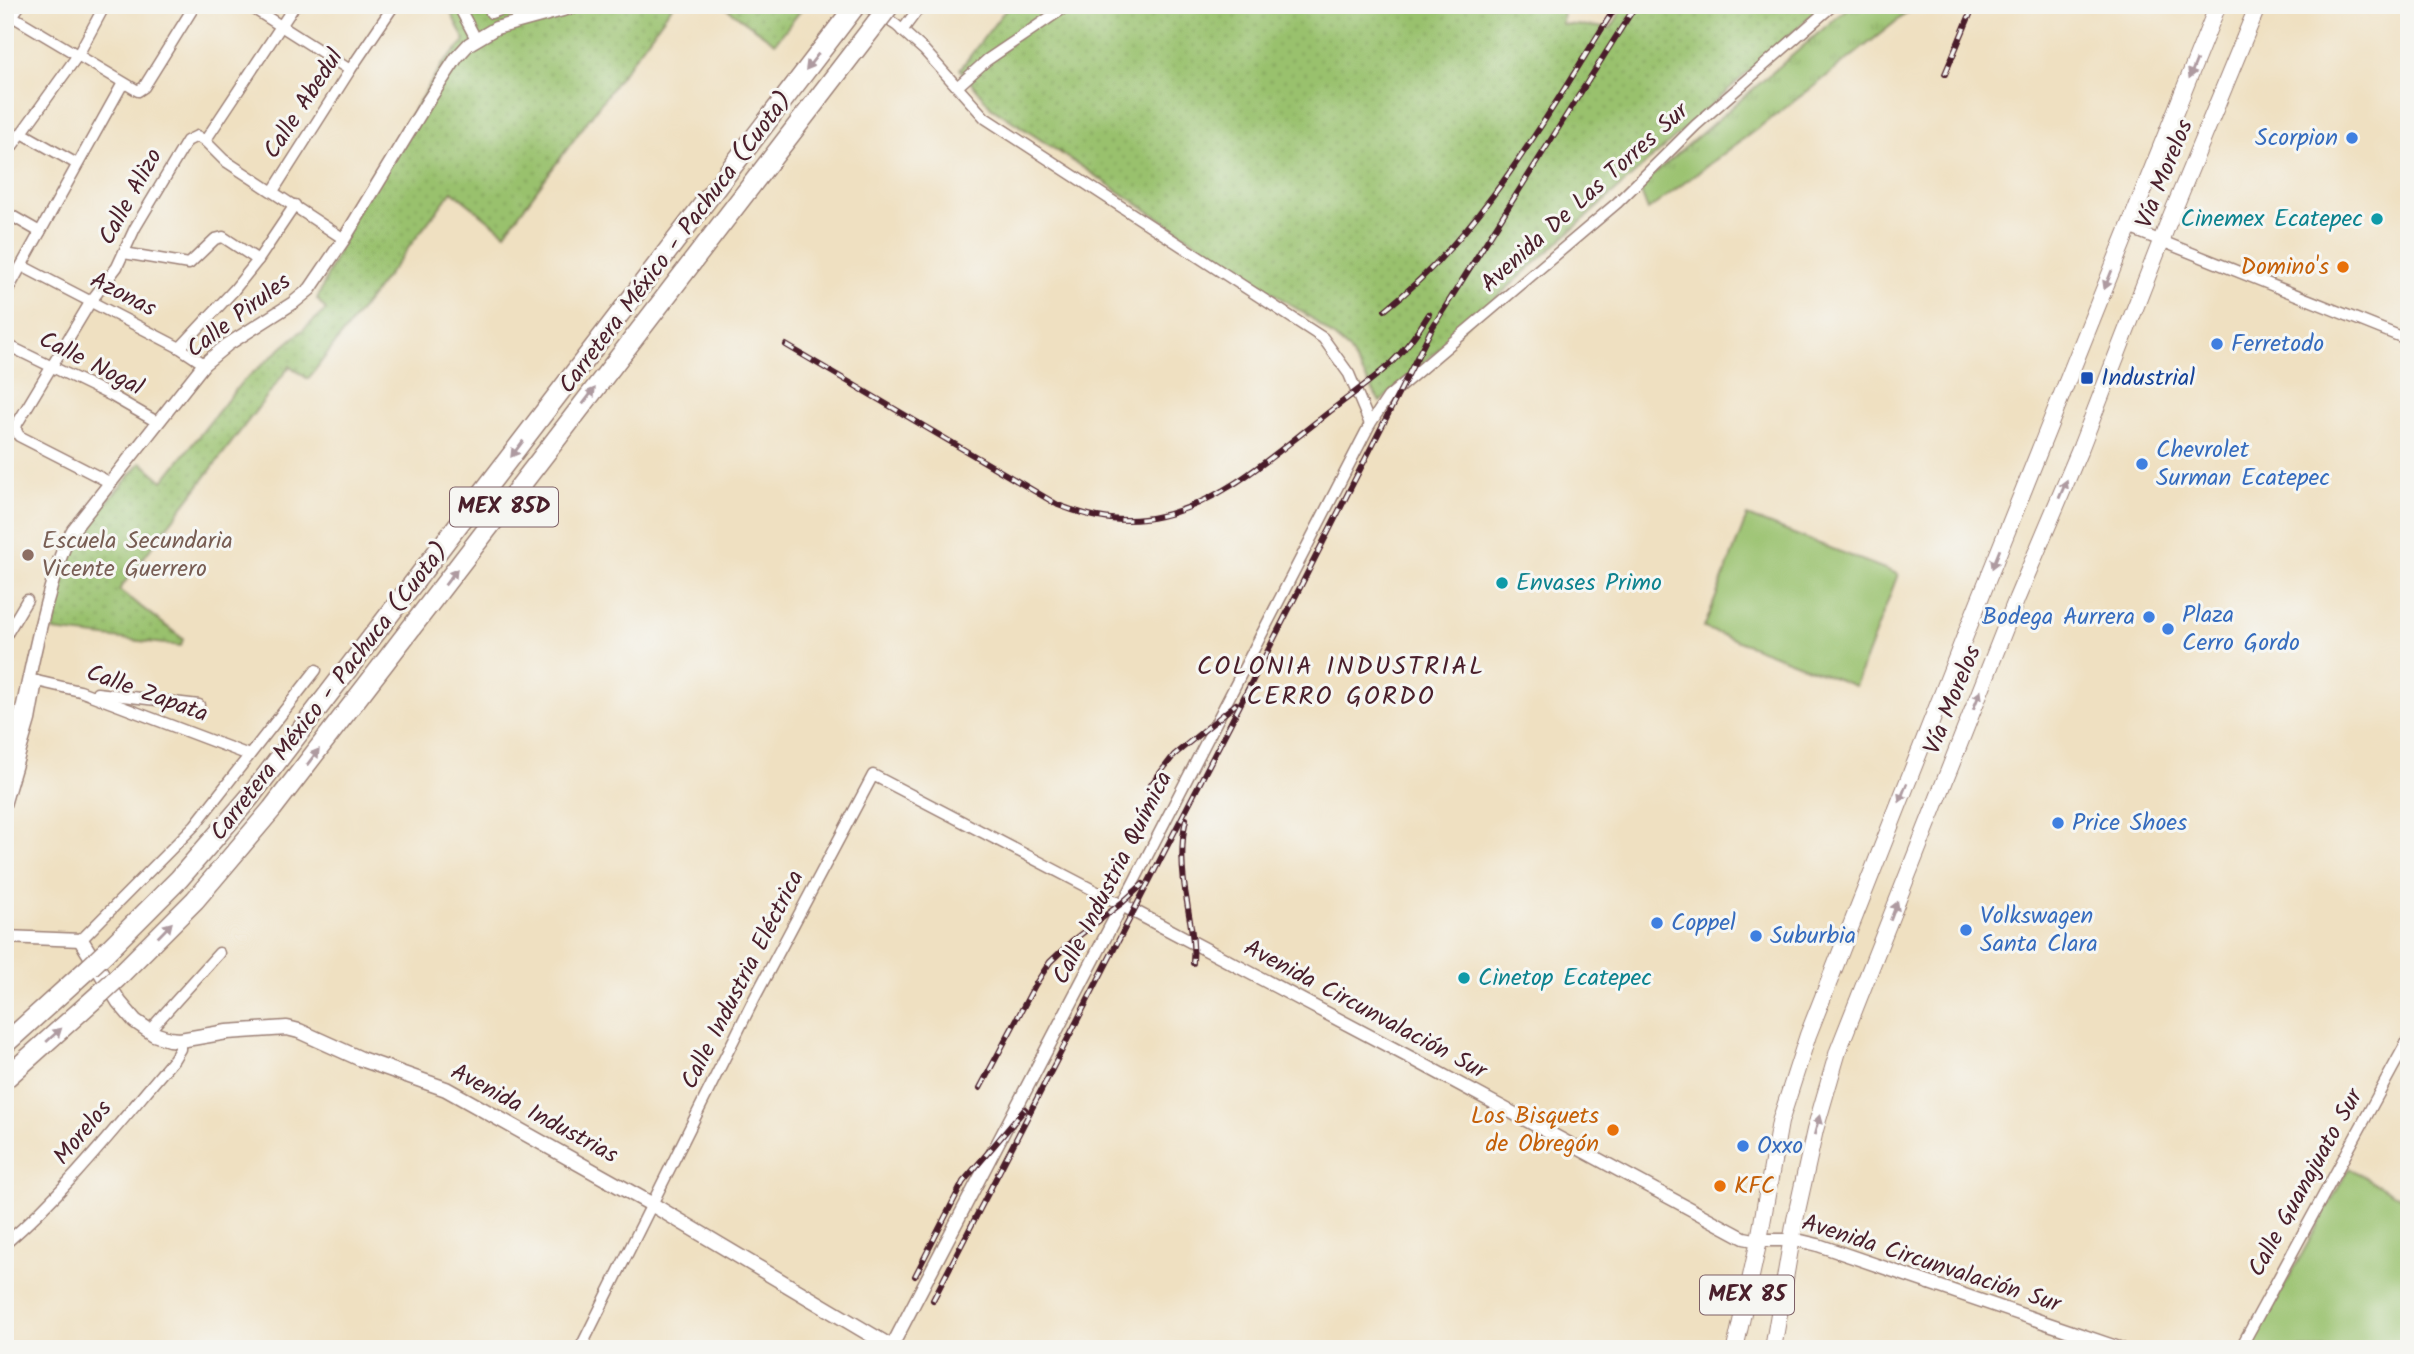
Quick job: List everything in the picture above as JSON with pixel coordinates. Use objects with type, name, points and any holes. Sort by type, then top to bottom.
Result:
[{"type":"highway","name":"Carretera México - Pachuca (Cuota)","points":[[5,1079],[117,978],[195,900],[288,789],[889,5]]},
{"type":"highway","name":"Carretera México - Pachuca (Cuota)","points":[[5,1044],[105,953],[179,879],[257,787],[859,6]]},
{"type":"main road","name":"Vía Morelos","points":[[1735,1349],[1759,1240],[1780,1122],[1822,997],[2218,5]]},
{"type":"main road","name":"Vía Morelos","points":[[1773,1349],[1815,1130],[1839,1051],[2017,598],[2081,447],[2258,5]]},
{"type":"main road","name":"Avenida Industrias","points":[[81,940],[119,1002],[135,1021],[149,1031],[169,1040],[273,1028],[299,1031],[361,1059],[458,1094],[653,1205],[893,1348]]},
{"type":"street","points":[[20,5],[8,21],[78,55],[123,83],[140,90],[144,88],[195,5]]},
{"type":"street","points":[[5,156],[78,55],[105,5]]},
{"type":"street","points":[[248,5],[350,70]]},
{"type":"street","name":"Calle Alizo","points":[[108,482],[19,436],[16,430],[91,302],[109,279],[135,228],[187,141],[197,136],[205,141],[295,5]]},
{"type":"street","name":"Calle Abedul","points":[[273,191],[394,5]]},
{"type":"street","points":[[458,5],[476,39]]},
{"type":"street","points":[[495,28],[490,9],[515,5]]},
{"type":"street","name":"Calle Pirules","points":[[5,778],[32,680],[37,636],[63,548],[108,482],[204,364],[227,345],[305,294],[344,239],[463,50],[495,28],[581,5]]},
{"type":"street","points":[[902,31],[921,5]]},
{"type":"street","points":[[957,87],[987,60],[1068,5]]},
{"type":"street","name":"Avenida De Las Torres Sur","points":[[1370,424],[1388,397],[1400,386],[1607,212],[1696,125],[1833,5]]},
{"type":"street","points":[[859,6],[902,31],[937,63],[985,118],[1323,338],[1349,374],[1370,424]]},
{"type":"street","points":[[5,295],[123,83]]},
{"type":"street","points":[[22,133],[77,164]]},
{"type":"street","points":[[205,141],[224,160],[344,239]]},
{"type":"street","points":[[180,348],[258,260],[295,205]]},
{"type":"street","points":[[5,212],[40,232]]},
{"type":"street","points":[[2129,228],[2409,340]]},
{"type":"street","points":[[124,253],[189,264],[220,237],[227,238],[258,260]]},
{"type":"street","name":"Azonas","points":[[22,266],[180,348],[204,364]]},
{"type":"street","name":"Calle Nogal","points":[[5,344],[112,396],[157,422]]},
{"type":"street","name":"Calle Industria Química","points":[[893,1348],[1370,424]]},
{"type":"street","points":[[5,637],[27,600]]},
{"type":"street","points":[[5,937],[81,940],[195,825],[317,670]]},
{"type":"street","points":[[5,805],[30,720],[32,680]]},
{"type":"street","name":"Calle Zapata","points":[[32,680],[80,691],[249,755]]},
{"type":"street","points":[[80,691],[199,705]]},
{"type":"street","name":"Avenida Circunvalación Sur","points":[[873,775],[1413,1059],[1744,1238],[1792,1240],[1818,1245],[2122,1349]]},
{"type":"street","name":"Calle Industria Eléctrica","points":[[580,1349],[754,999],[873,775]]},
{"type":"street","points":[[149,1031],[219,953]]},
{"type":"street","name":"Calle Guanajuato Sur","points":[[2239,1349],[2409,1038]]},
{"type":"street","name":"Morelos","points":[[5,1244],[66,1185],[174,1059],[180,1049],[180,1040]]},
{"type":"green space","points":[[447,5],[673,5],[505,233],[452,191],[308,379],[290,366],[119,590],[183,639],[181,646],[53,631],[69,560],[79,538],[101,509],[141,462],[163,481],[241,383],[326,310],[317,299],[369,181],[442,65],[465,41]]},
{"type":"green space","points":[[722,5],[805,5],[775,43]]},
{"type":"green space","points":[[1009,5],[1563,5],[1562,24],[1611,28],[1625,5],[1823,5],[1380,402],[1348,349],[1311,318],[991,107],[960,69]]},
{"type":"green space","points":[[1851,5],[1917,5],[1813,87],[1648,210],[1639,187]]},
{"type":"green space","points":[[1747,516],[1898,574],[1855,686],[1704,628]]},
{"type":"green space","points":[[2349,1168],[2409,1202],[2409,1349],[2250,1349]]},
{"type":"railway","points":[[1385,310],[1421,279],[1484,207],[1540,127],[1617,5]]},
{"type":"railway","points":[[933,1300],[1432,328],[1636,5]]},
{"type":"railway","points":[[1945,74],[1974,5]]},
{"type":"railway","points":[[786,345],[1058,505],[1096,517],[1134,520],[1183,509],[1245,477],[1390,364],[1429,314]]},
{"type":"railway","points":[[1147,790],[1174,755],[1236,704]]},
{"type":"railway","points":[[1186,819],[1182,860],[1193,940],[1193,963]]},
{"type":"railway","points":[[980,1088],[1050,962],[1143,884]]},
{"type":"railway","points":[[915,1276],[963,1182],[1025,1109]]},
{"type":"place","name":"Scorpion","points":[[2352,138]]},
{"type":"place","name":"Cinemex Ecatepec","points":[[2377,219]]},
{"type":"place","name":"Domino's","points":[[2343,267]]},
{"type":"place","name":"Ferretodo","points":[[2217,344]]},
{"type":"place","name":"Industrial","points":[[2087,378]]},
{"type":"place","name":"Chevrolet Surman Ecatepec","points":[[2142,464]]},
{"type":"place","name":"Escuela Secundaria Vicente Guerrero","points":[[28,555]]},
{"type":"place","name":"Envases Primo","points":[[1502,583]]},
{"type":"place","name":"Bodega Aurrera","points":[[2149,617]]},
{"type":"place","name":"Plaza Cerro Gordo","points":[[2168,629]]},
{"type":"place","name":"Price Shoes","points":[[2058,823]]},
{"type":"place","name":"Coppel","points":[[1657,923]]},
{"type":"place","name":"Volkswagen Santa Clara","points":[[1966,930]]},
{"type":"place","name":"Suburbia","points":[[1756,936]]},
{"type":"place","name":"Cinetop Ecatepec","points":[[1464,978]]},
{"type":"place","name":"Los Bisquets de Obregón","points":[[1613,1130]]},
{"type":"place","name":"Oxxo","points":[[1743,1146]]},
{"type":"place","name":"KFC","points":[[1720,1186]]},
{"type":"district","name":"COLONIA INDUSTRIAL CERRO GORDO","points":[[1341,682]]}]
